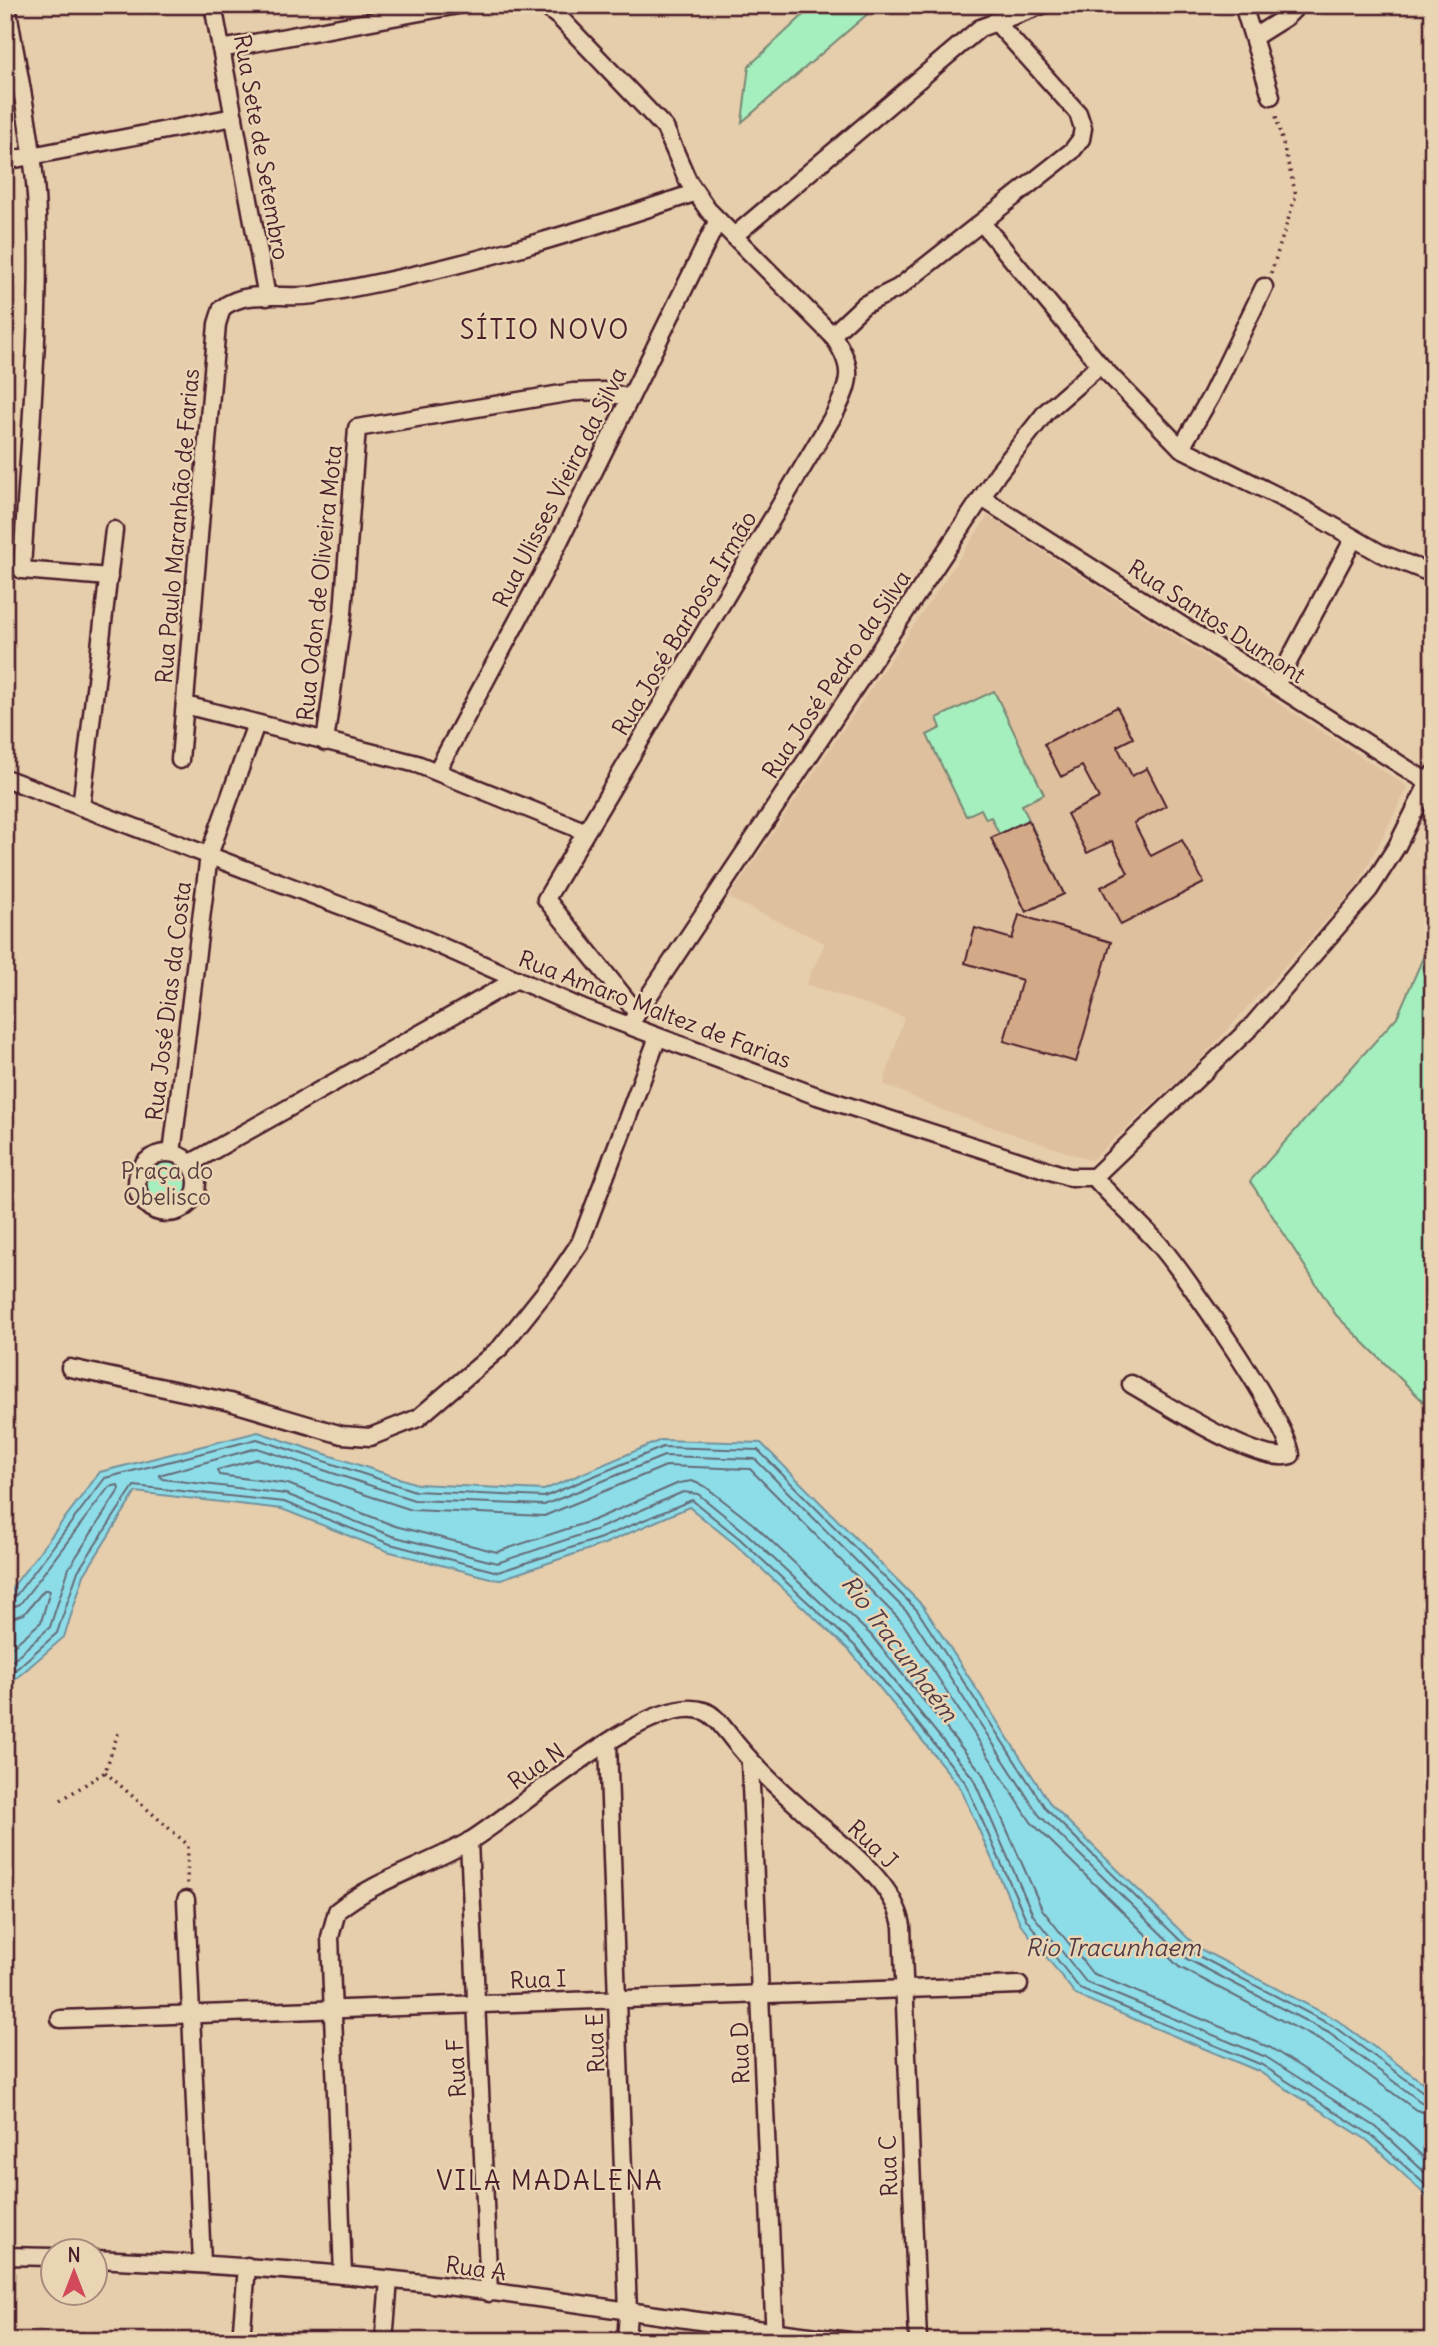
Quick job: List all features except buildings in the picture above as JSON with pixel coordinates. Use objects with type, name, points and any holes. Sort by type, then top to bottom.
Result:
[{"type":"street","name":"Rua Sete de Setembro","points":[[213,5],[267,297]]},
{"type":"street","points":[[221,49],[458,5]]},
{"type":"street","points":[[544,5],[560,18],[665,128],[694,192],[713,215],[832,335],[864,305],[898,288],[982,223],[1072,151],[1081,139],[1083,128],[1078,113],[995,21]]},
{"type":"street","points":[[734,236],[980,29],[995,21],[1043,5]]},
{"type":"street","points":[[1243,5],[1271,96]]},
{"type":"street","points":[[1254,37],[1286,17],[1298,5]]},
{"type":"street","points":[[7,14],[32,156],[37,215],[36,299],[22,570],[109,578]]},
{"type":"street","points":[[5,161],[234,117]]},
{"type":"street","points":[[267,297],[303,297],[393,281],[596,226],[694,192]]},
{"type":"street","name":"Rua Ulisses Vieira da Silva","points":[[437,771],[549,562],[629,398],[713,215]]},
{"type":"street","points":[[982,223],[1100,365],[1181,447],[1302,508],[1380,554],[1433,573]]},
{"type":"street","points":[[1181,447],[1211,396],[1264,287]]},
{"type":"street","name":"Rua Paulo Maranhão de Farias","points":[[180,760],[217,324],[222,308],[231,301],[267,297]]},
{"type":"street","name":"Rua José Barbosa Irmão","points":[[633,1019],[546,899],[584,831],[728,597],[849,386],[844,353],[832,335]]},
{"type":"street","name":"Rua José Pedro da Silva","points":[[633,1019],[982,498],[1046,412],[1100,365]]},
{"type":"street","name":"Rua Odon de Oliveira Mota","points":[[325,741],[343,613],[357,428],[573,392],[604,391],[629,398]]},
{"type":"street","name":"Rua Santos Dumont","points":[[982,498],[1276,685],[1431,778]]},
{"type":"street","points":[[80,807],[114,530]]},
{"type":"street","points":[[1276,685],[1354,538]]},
{"type":"street","points":[[185,705],[437,771],[584,831]]},
{"type":"street","name":"Rua José Dias da Costa","points":[[172,1153],[209,855],[256,724]]},
{"type":"street","name":"Rua Amaro Maltez de Farias","points":[[5,778],[402,929],[517,979],[633,1019],[658,1037],[830,1101],[1069,1177],[1094,1177]]},
{"type":"street","points":[[1131,1384],[1245,1447],[1281,1456],[1291,1455],[1270,1408],[1180,1270],[1158,1242],[1094,1177],[1251,1027],[1362,899],[1397,846],[1431,778]]},
{"type":"street","points":[[191,1163],[517,979]]},
{"type":"street","points":[[70,1368],[230,1402],[342,1435],[370,1437],[418,1418],[501,1347],[557,1277],[580,1243],[658,1037]]},
{"type":"street","name":"Rua José Dias da Costa","points":[[172,1153],[191,1163],[198,1182],[191,1202],[173,1213],[153,1210],[140,1197],[137,1178],[146,1161],[153,1156],[172,1153]]},
{"type":"street","name":"Rua N","points":[[332,2009],[330,1937],[337,1911],[355,1898],[469,1842],[608,1743],[666,1711],[681,1707],[714,1716],[750,1763]]},
{"type":"street","name":"Rua E","points":[[608,1743],[628,2313],[626,2341]]},
{"type":"street","name":"Rua J","points":[[750,1763],[889,1891],[900,1915],[904,1989]]},
{"type":"street","name":"Rua D","points":[[750,1763],[775,2337]]},
{"type":"street","name":"Rua F","points":[[469,1842],[489,2293]]},
{"type":"street","points":[[186,1900],[202,2263]]},
{"type":"street","name":"Rua I","points":[[60,2019],[1018,1986]]},
{"type":"street","name":"Rua C","points":[[904,1989],[918,2341]]},
{"type":"street","points":[[332,2009],[343,2275]]},
{"type":"street","points":[[5,2256],[38,2257]]},
{"type":"street","name":"Rua A","points":[[108,2260],[247,2266],[389,2280],[628,2313],[775,2337],[849,2341]]},
{"type":"street","points":[[241,2341],[247,2266]]},
{"type":"street","points":[[384,2341],[389,2280]]},
{"type":"path","points":[[1264,287],[1296,195],[1271,96]]},
{"type":"path","points":[[61,1800],[105,1772],[118,1733]]},
{"type":"path","points":[[105,1772],[188,1845],[186,1900]]},
{"type":"shaded area","points":[[988,516],[1408,787],[1357,886],[1198,1062],[1091,1160],[948,1112],[884,1084],[904,1017],[806,984],[825,943],[729,898]]},
{"type":"green space","points":[[814,5],[878,5],[742,122],[749,66]]},
{"type":"green space","points":[[994,691],[1044,794],[1022,805],[1064,894],[1026,912],[991,838],[999,834],[991,817],[986,819],[981,809],[966,816],[927,735],[941,728],[937,718]]},
{"type":"green space","points":[[1433,935],[1433,1411],[1336,1315],[1250,1181],[1397,1017]]},
{"type":"green space","name":"Praça do Obelisco","points":[[161,1153],[173,1153],[192,1166],[197,1183],[195,1195],[184,1208],[173,1213],[161,1213],[142,1200],[137,1189],[137,1177],[150,1158]]},
{"type":"water","name":"Rio Tracunhaem","points":[[258,1432],[417,1484],[544,1490],[661,1440],[761,1443],[923,1606],[1051,1805],[1198,1948],[1337,2020],[1433,2090],[1433,2202],[1367,2140],[1258,2071],[1076,1995],[1020,1923],[960,1787],[850,1651],[735,1544],[689,1507],[604,1544],[498,1580],[387,1551],[282,1509],[136,1492],[84,1575],[64,1637],[5,1688],[5,1597],[100,1472]]},
{"type":"district","name":"SÍTIO NOVO","points":[[545,329]]},
{"type":"district","name":"VILA MADALENA","points":[[550,2180]]},
{"type":"water label","name":"Rio Tracunhaém","points":[[900,1648]]}]
